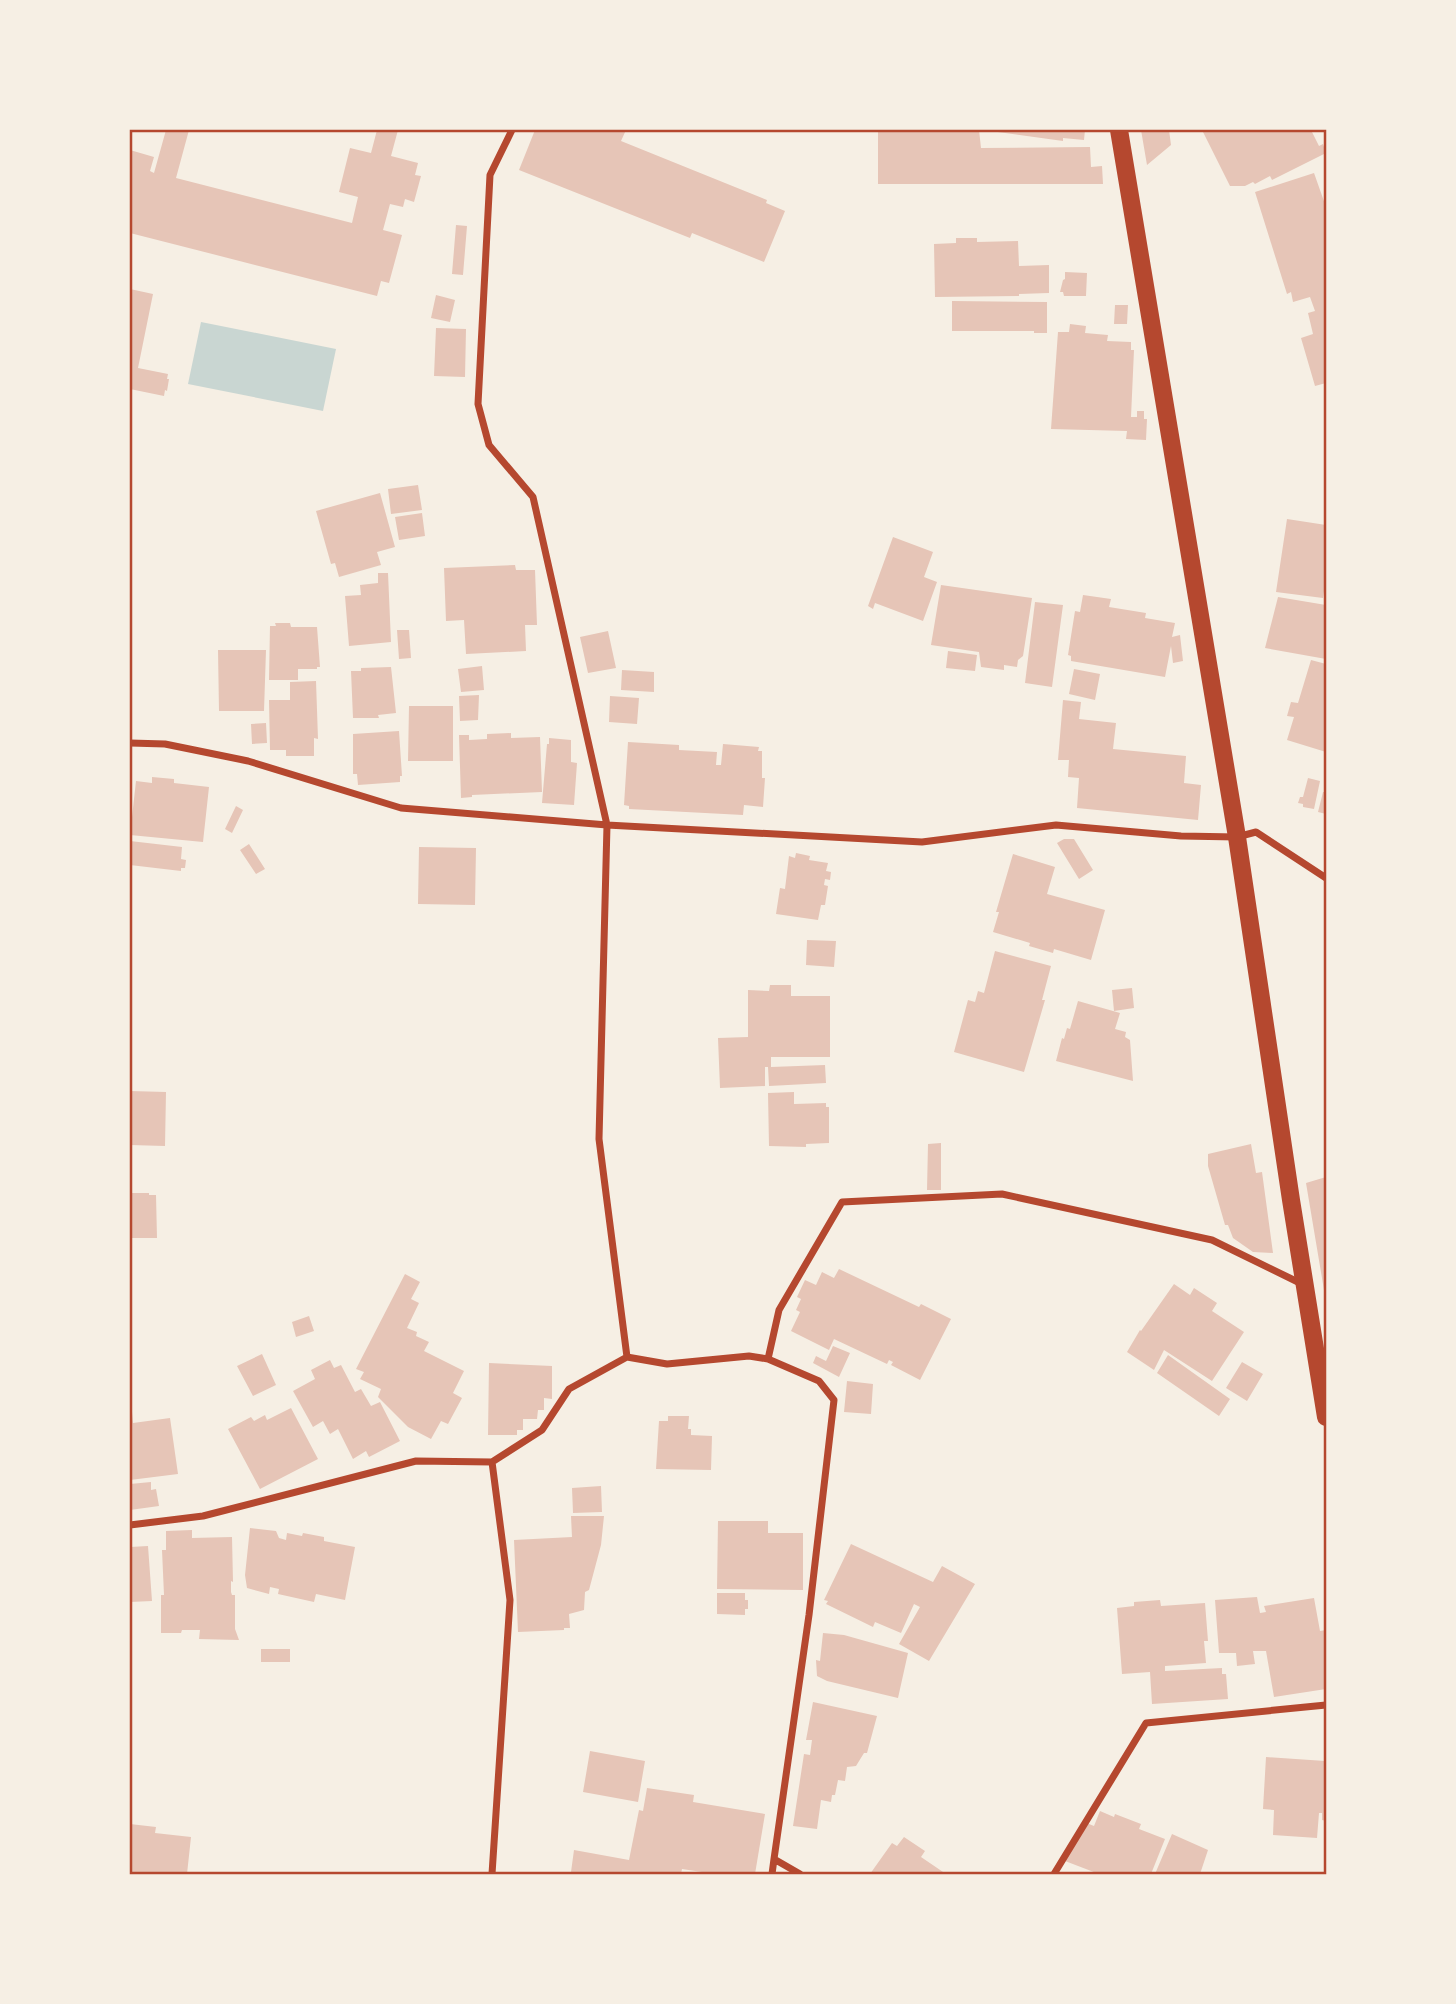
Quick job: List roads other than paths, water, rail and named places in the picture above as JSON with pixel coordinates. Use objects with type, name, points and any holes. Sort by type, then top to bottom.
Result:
[{"type":"main road","points":[[1119,130],[1237,836],[1326,1417]]},
{"type":"street","points":[[512,130],[490,175],[478,404],[489,446],[533,497],[607,825],[599,1139],[627,1357]]},
{"type":"street","points":[[130,743],[165,744],[248,761],[401,808],[607,825],[922,842],[1056,825],[1181,836],[1237,836],[1256,832],[1326,878]]},
{"type":"street","points":[[768,1359],[779,1310],[842,1202],[1002,1194],[1212,1240],[1305,1286]]},
{"type":"street","points":[[130,1525],[203,1516],[416,1461],[492,1462],[542,1430],[569,1389],[627,1357],[667,1364],[749,1356],[768,1359],[819,1381],[834,1400],[809,1615],[772,1874]]},
{"type":"street","points":[[492,1462],[510,1600],[492,1874]]},
{"type":"street","points":[[1054,1874],[1146,1723],[1326,1704]]},
{"type":"street","points":[[774,1859],[800,1874]]}]
